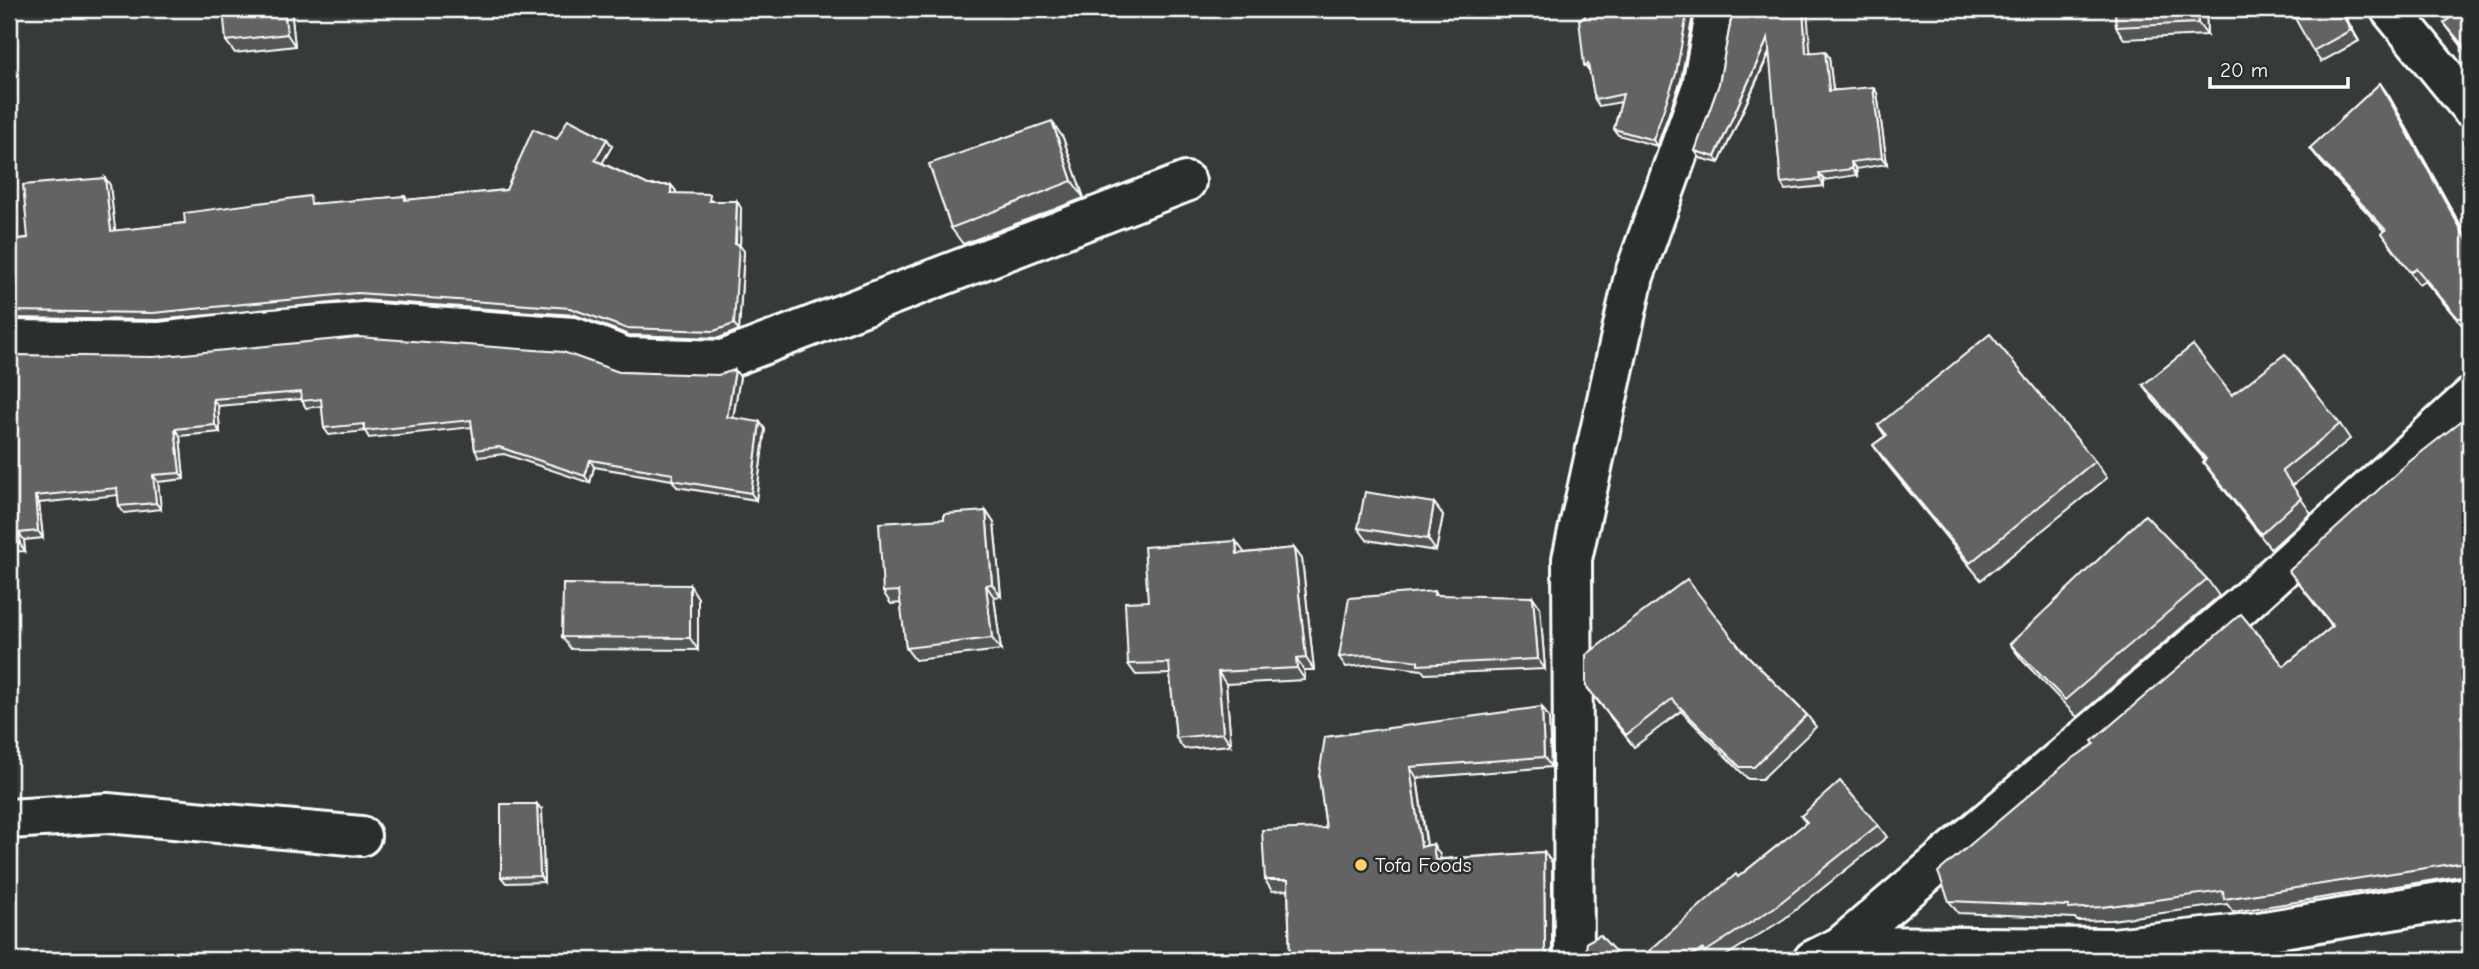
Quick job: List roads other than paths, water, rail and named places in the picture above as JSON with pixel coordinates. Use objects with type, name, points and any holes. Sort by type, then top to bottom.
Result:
[{"type":"street","points":[[1574,960],[1572,559],[1634,276],[1702,86],[1716,9]]},
{"type":"street","points":[[2390,9],[2470,107]]},
{"type":"street","points":[[9,340],[159,342],[257,330],[363,322],[573,337],[625,357],[723,360],[1186,182]]},
{"type":"street","points":[[1827,953],[2241,606],[2470,398]]},
{"type":"street","points":[[9,819],[107,813],[361,836]]},
{"type":"street","points":[[1827,953],[2113,948],[2259,932],[2470,897]]},
{"type":"place","name":"Tofa Foods","points":[[1361,865]]}]
